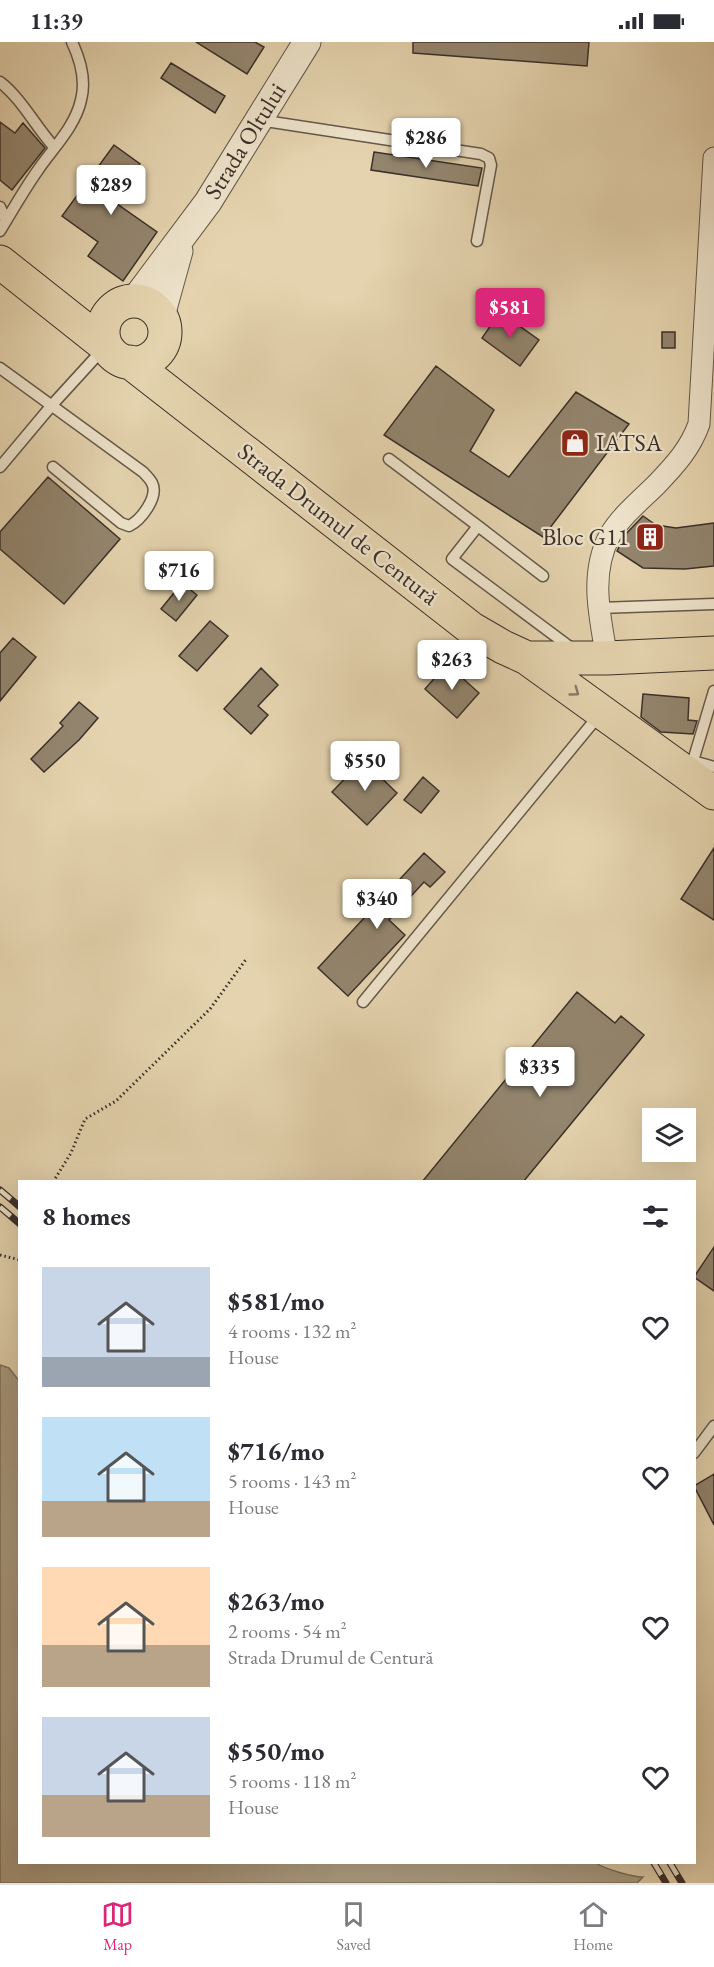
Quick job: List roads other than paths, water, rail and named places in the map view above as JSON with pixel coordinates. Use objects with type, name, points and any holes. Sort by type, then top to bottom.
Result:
[{"type":"highway","name":"Strada Drumul de Centură","points":[[0,262],[472,629],[527,658],[595,658],[714,653]]},
{"type":"highway","points":[[52,303],[143,316]]},
{"type":"highway","points":[[143,316],[151,357],[118,354],[103,326],[143,316]]},
{"type":"highway","points":[[143,316],[177,399]]},
{"type":"highway","points":[[527,658],[603,712],[687,765],[714,793]]},
{"type":"street","name":"Strada Oltului","points":[[143,316],[182,238],[307,42]]},
{"type":"street","points":[[595,658],[597,583],[602,553],[611,534],[622,519],[687,451],[699,424],[714,158]]},
{"type":"lane","points":[[3,226],[71,124],[81,100],[82,81],[79,57],[72,42]]},
{"type":"lane","points":[[0,82],[12,93],[36,127],[54,147]]},
{"type":"lane","points":[[259,120],[481,154],[489,158],[492,165],[477,242]]},
{"type":"lane","points":[[0,207],[3,226]]},
{"type":"lane","points":[[0,467],[52,405],[118,354]]},
{"type":"lane","points":[[0,368],[143,472],[153,484],[154,497],[135,523],[129,526],[121,523],[53,467]]},
{"type":"lane","points":[[389,459],[543,576]]},
{"type":"lane","points":[[478,526],[453,559],[595,658]]},
{"type":"lane","points":[[598,608],[714,604]]},
{"type":"lane","points":[[714,691],[687,765],[714,767]]},
{"type":"lane","points":[[363,1002],[603,712]]},
{"type":"lane","points":[[696,1450],[714,1426]]},
{"type":"railway","points":[[0,1190],[18,1205]]},
{"type":"railway","points":[[0,1207],[18,1222]]},
{"type":"railway","points":[[655,1864],[666,1883]]},
{"type":"railway","points":[[671,1864],[682,1883]]},
{"type":"place","name":"IATSA","points":[[575,443]]},
{"type":"place","name":"Bloc G11","points":[[650,537]]}]
